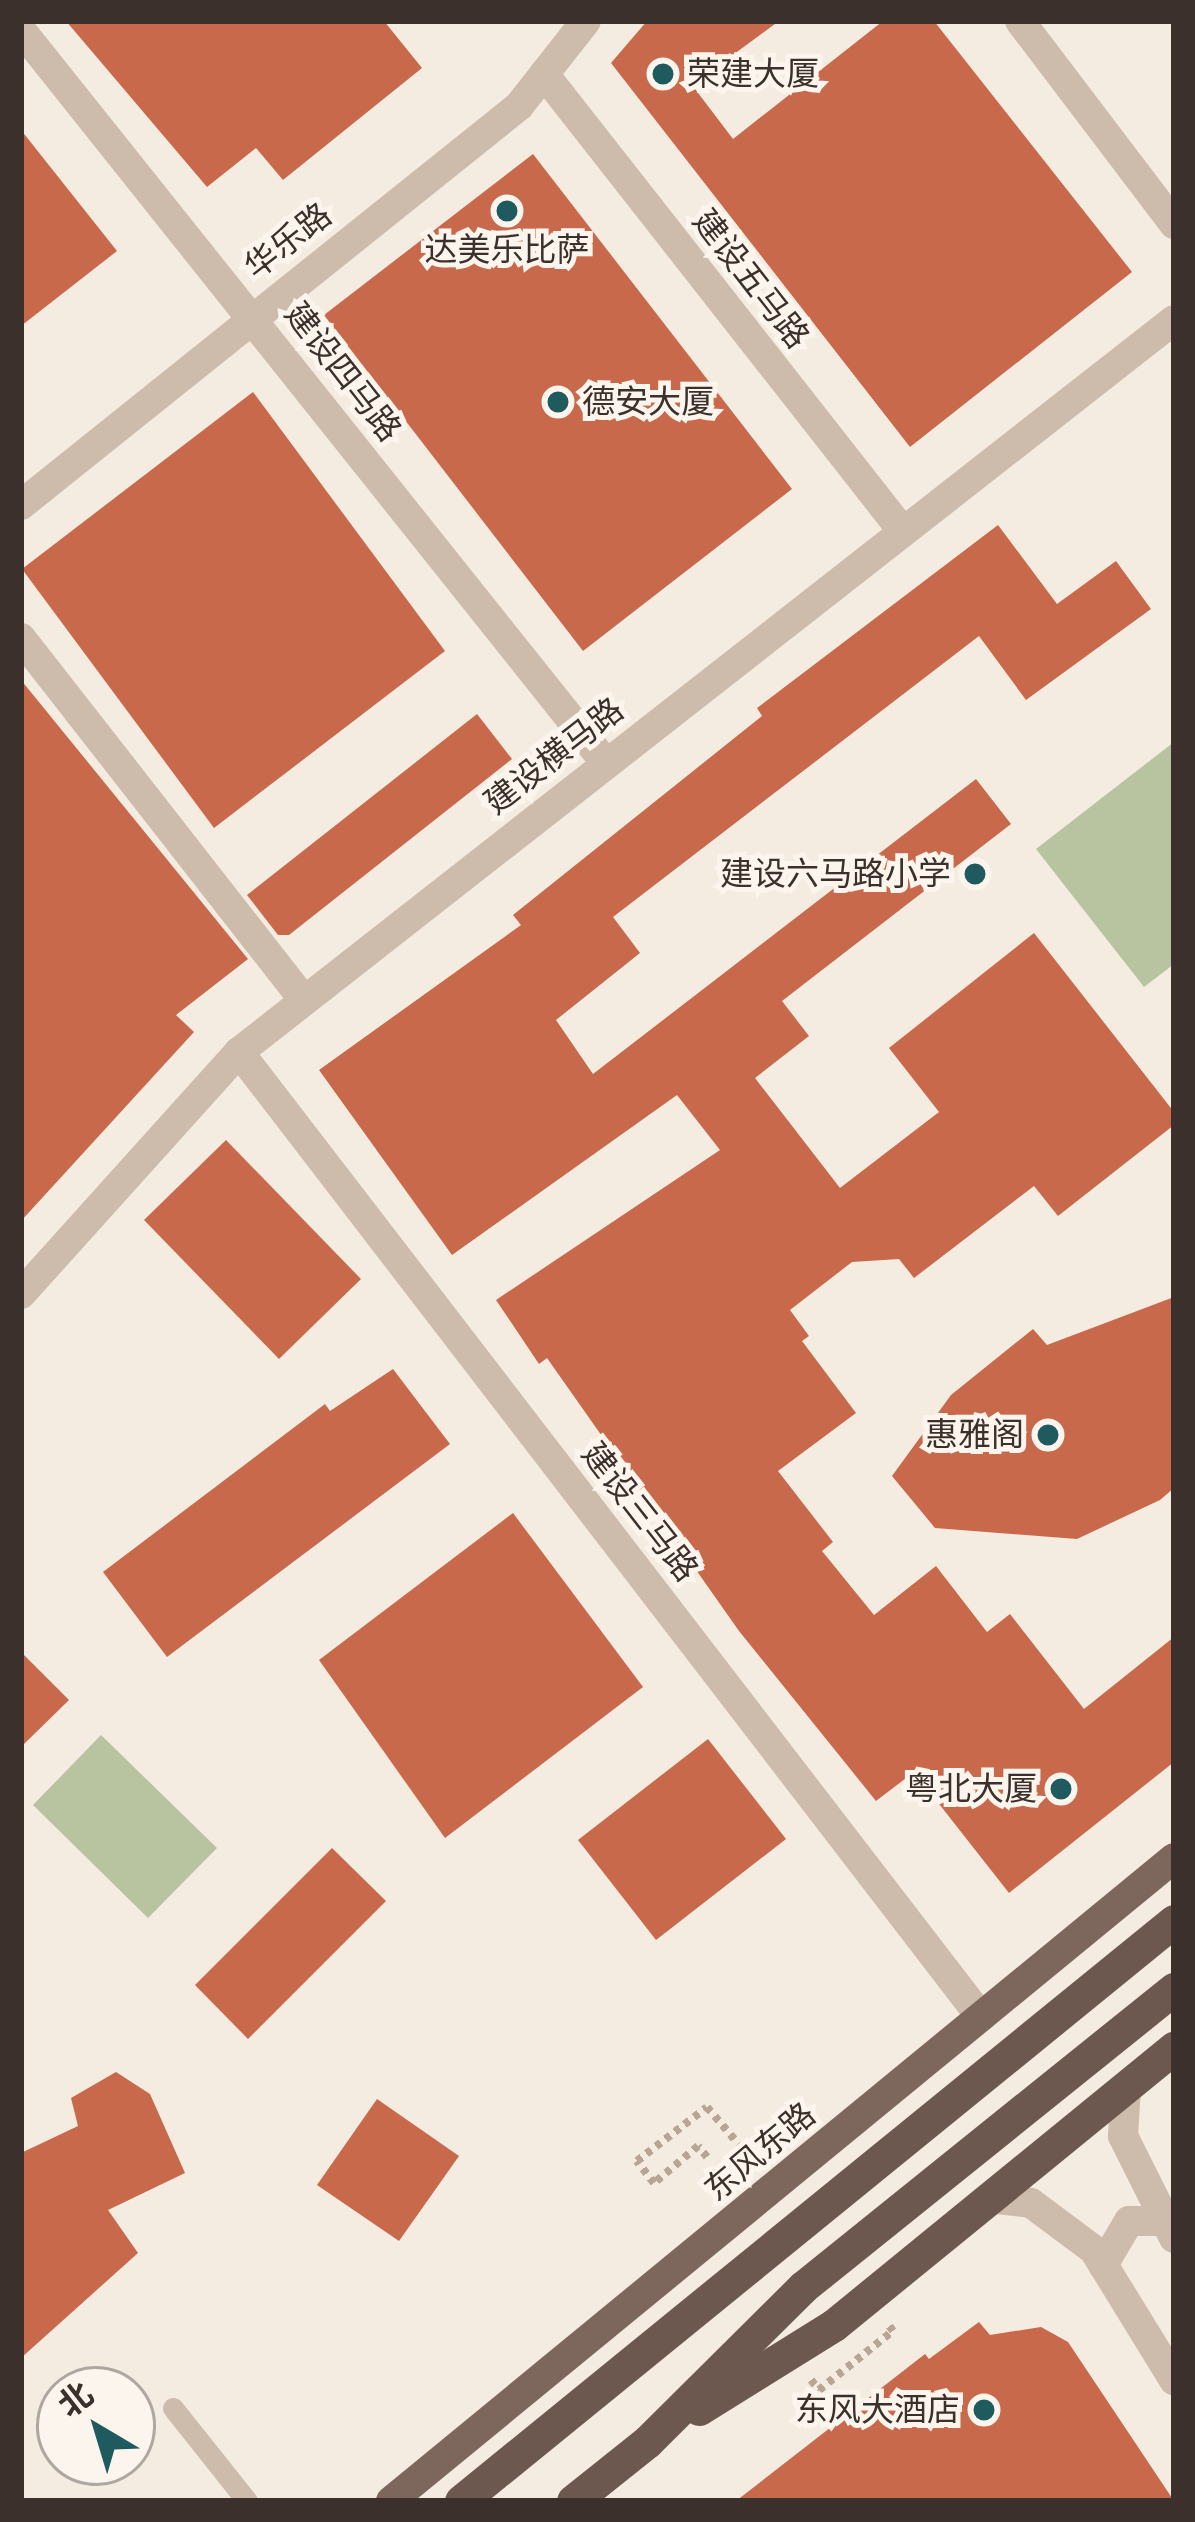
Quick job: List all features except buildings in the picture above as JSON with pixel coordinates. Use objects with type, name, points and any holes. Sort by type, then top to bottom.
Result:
[{"type":"highway","points":[[461,2501],[1174,1921]]},
{"type":"highway","points":[[573,2501],[647,2442],[803,2287],[1174,1989]]},
{"type":"highway","points":[[647,2442],[834,2325],[1174,2048]]},
{"type":"main road","name":"东风东路","points":[[391,2501],[1174,1858]]},
{"type":"street","name":"华乐路","points":[[21,505],[519,106],[586,21]]},
{"type":"street","points":[[1020,21],[1174,224]]},
{"type":"street","name":"建设四马路","points":[[21,30],[253,315],[605,762]]},
{"type":"street","name":"建设五马路","points":[[544,74],[901,529]]},
{"type":"street","name":"建设横马路","points":[[21,1294],[239,1052],[901,529],[1174,320]]},
{"type":"street","points":[[21,638],[304,1000]]},
{"type":"street","name":"建设三马路","points":[[239,1052],[981,2017]]},
{"type":"street","points":[[1126,2087],[1124,2135],[1169,2229]]},
{"type":"street","points":[[989,2198],[1030,2203],[1103,2265],[1174,2380]]},
{"type":"street","points":[[1103,2265],[1130,2221],[1169,2229]]},
{"type":"lane","points":[[172,2408],[247,2501]]},
{"type":"path","points":[[707,2107],[638,2161],[654,2183],[698,2146],[707,2157]]},
{"type":"green space","points":[[1174,742],[1174,964],[1144,987],[1036,849]]},
{"type":"green space","points":[[101,1735],[217,1848],[148,1918],[33,1805]]},
{"type":"place","name":"荣建大厦","points":[[663,74]]},
{"type":"place","name":"达美乐比萨","points":[[507,211]]},
{"type":"place","name":"德安大厦","points":[[558,402]]},
{"type":"place","name":"建设六马路小学","points":[[975,874]]},
{"type":"place","name":"惠雅阁","points":[[1048,1435]]},
{"type":"place","name":"粤北大厦","points":[[1061,1789]]},
{"type":"place","name":"东风大酒店","points":[[984,2410]]}]
